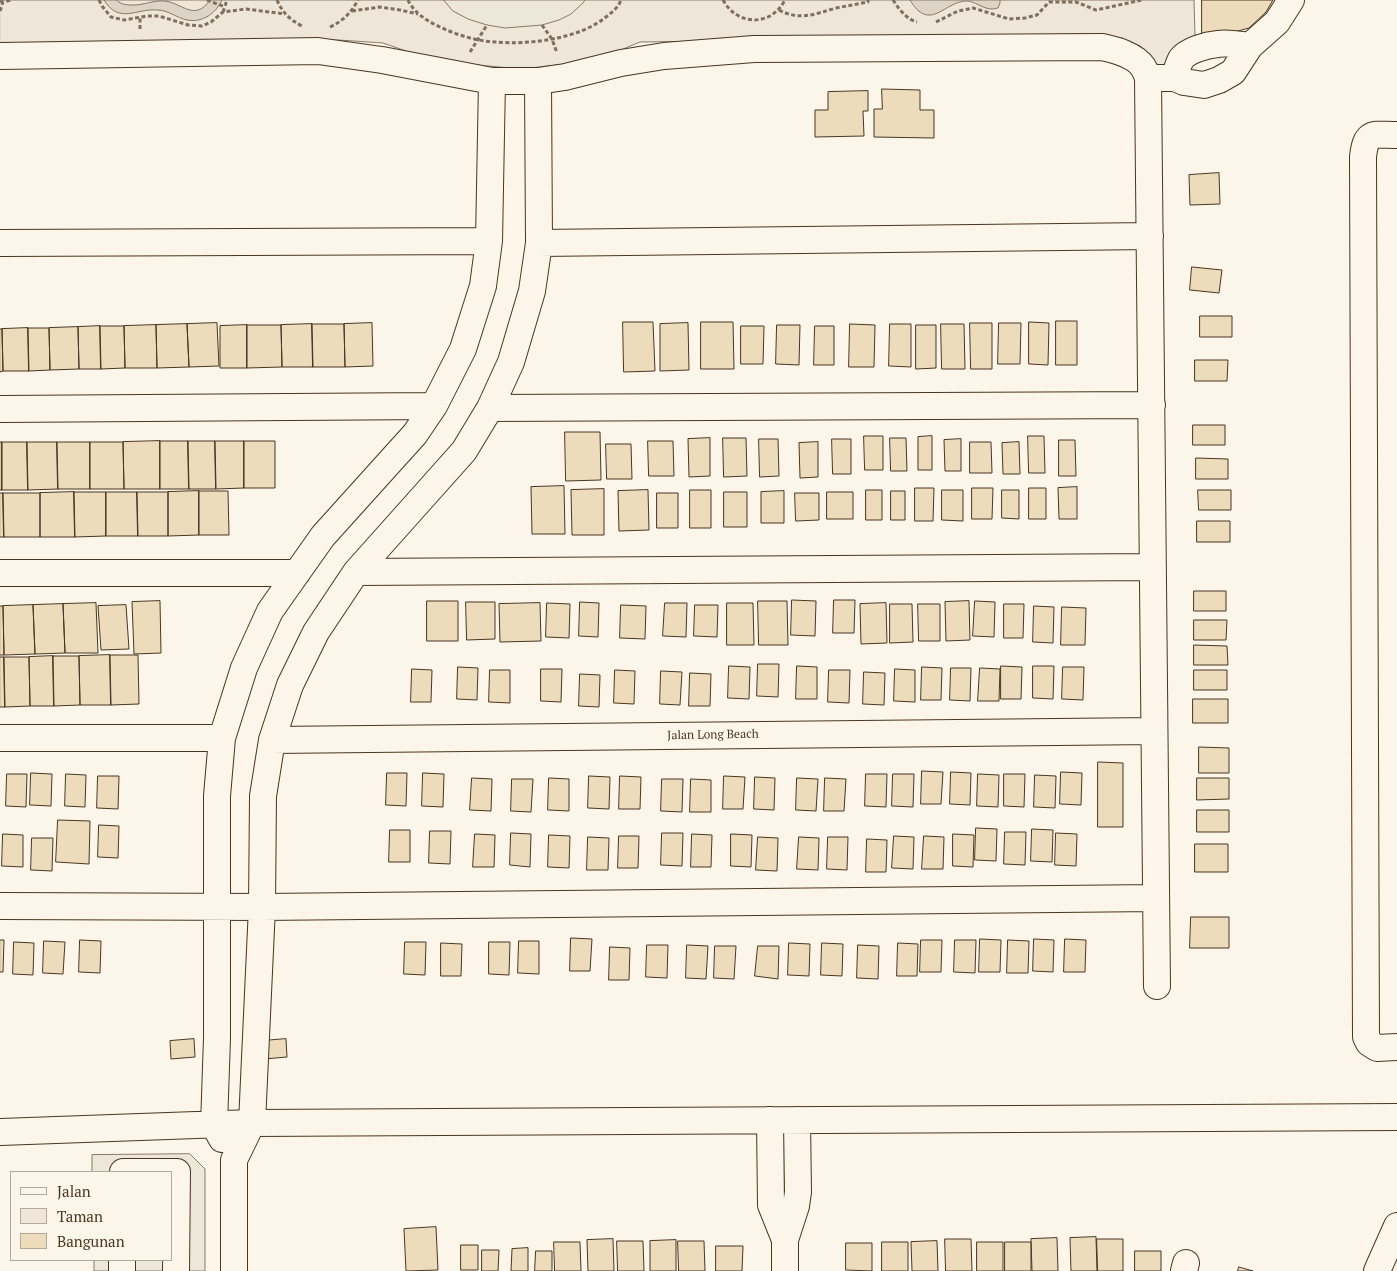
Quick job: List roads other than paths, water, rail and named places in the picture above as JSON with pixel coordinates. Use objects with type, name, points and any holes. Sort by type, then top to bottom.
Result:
[{"type":"street","points":[[1148,78],[1175,78],[1184,82],[1204,85],[1219,80],[1233,72],[1250,46],[1278,22],[1291,0]]},
{"type":"street","points":[[1175,78],[1176,70],[1188,53],[1219,44],[1250,46]]},
{"type":"street","points":[[0,56],[318,51],[382,60],[492,81],[538,81],[565,77],[621,63],[664,56],[754,49],[1102,47],[1130,56],[1143,66],[1148,78],[1157,986]]},
{"type":"street","points":[[234,1160],[214,1124],[217,1038],[217,796],[222,738],[244,668],[270,612],[322,536],[415,434],[434,406],[463,349],[483,286],[489,241],[492,81]]},
{"type":"street","points":[[234,1271],[234,1160],[252,1123],[262,907],[263,796],[272,740],[290,685],[316,632],[356,572],[464,451],[490,408],[511,362],[532,291],[540,242],[538,81]]},
{"type":"street","points":[[1397,135],[1370,136],[1365,144],[1363,157],[1366,1037],[1369,1043],[1377,1048],[1397,1047]]},
{"type":"street","points":[[540,242],[1150,236]]},
{"type":"street","points":[[0,243],[489,241]]},
{"type":"street","points":[[490,408],[1152,405]]},
{"type":"street","points":[[0,409],[434,406]]},
{"type":"street","points":[[356,572],[1153,567]]},
{"type":"street","points":[[0,573],[297,573]]},
{"type":"street","name":"Jalan Long Beach","points":[[272,740],[1154,730]]},
{"type":"street","points":[[0,738],[222,738]]},
{"type":"street","points":[[0,906],[262,907],[1156,898]]},
{"type":"street","points":[[0,1132],[252,1123],[1397,1117]]},
{"type":"street","points":[[770,1120],[771,1205],[785,1240]]},
{"type":"street","points":[[785,1271],[785,1240],[796,1206],[798,1192],[797,1120]]},
{"type":"street","points":[[172,1172],[177,1172],[176,1271]]},
{"type":"street","points":[[1377,1271],[1397,1226]]}]
